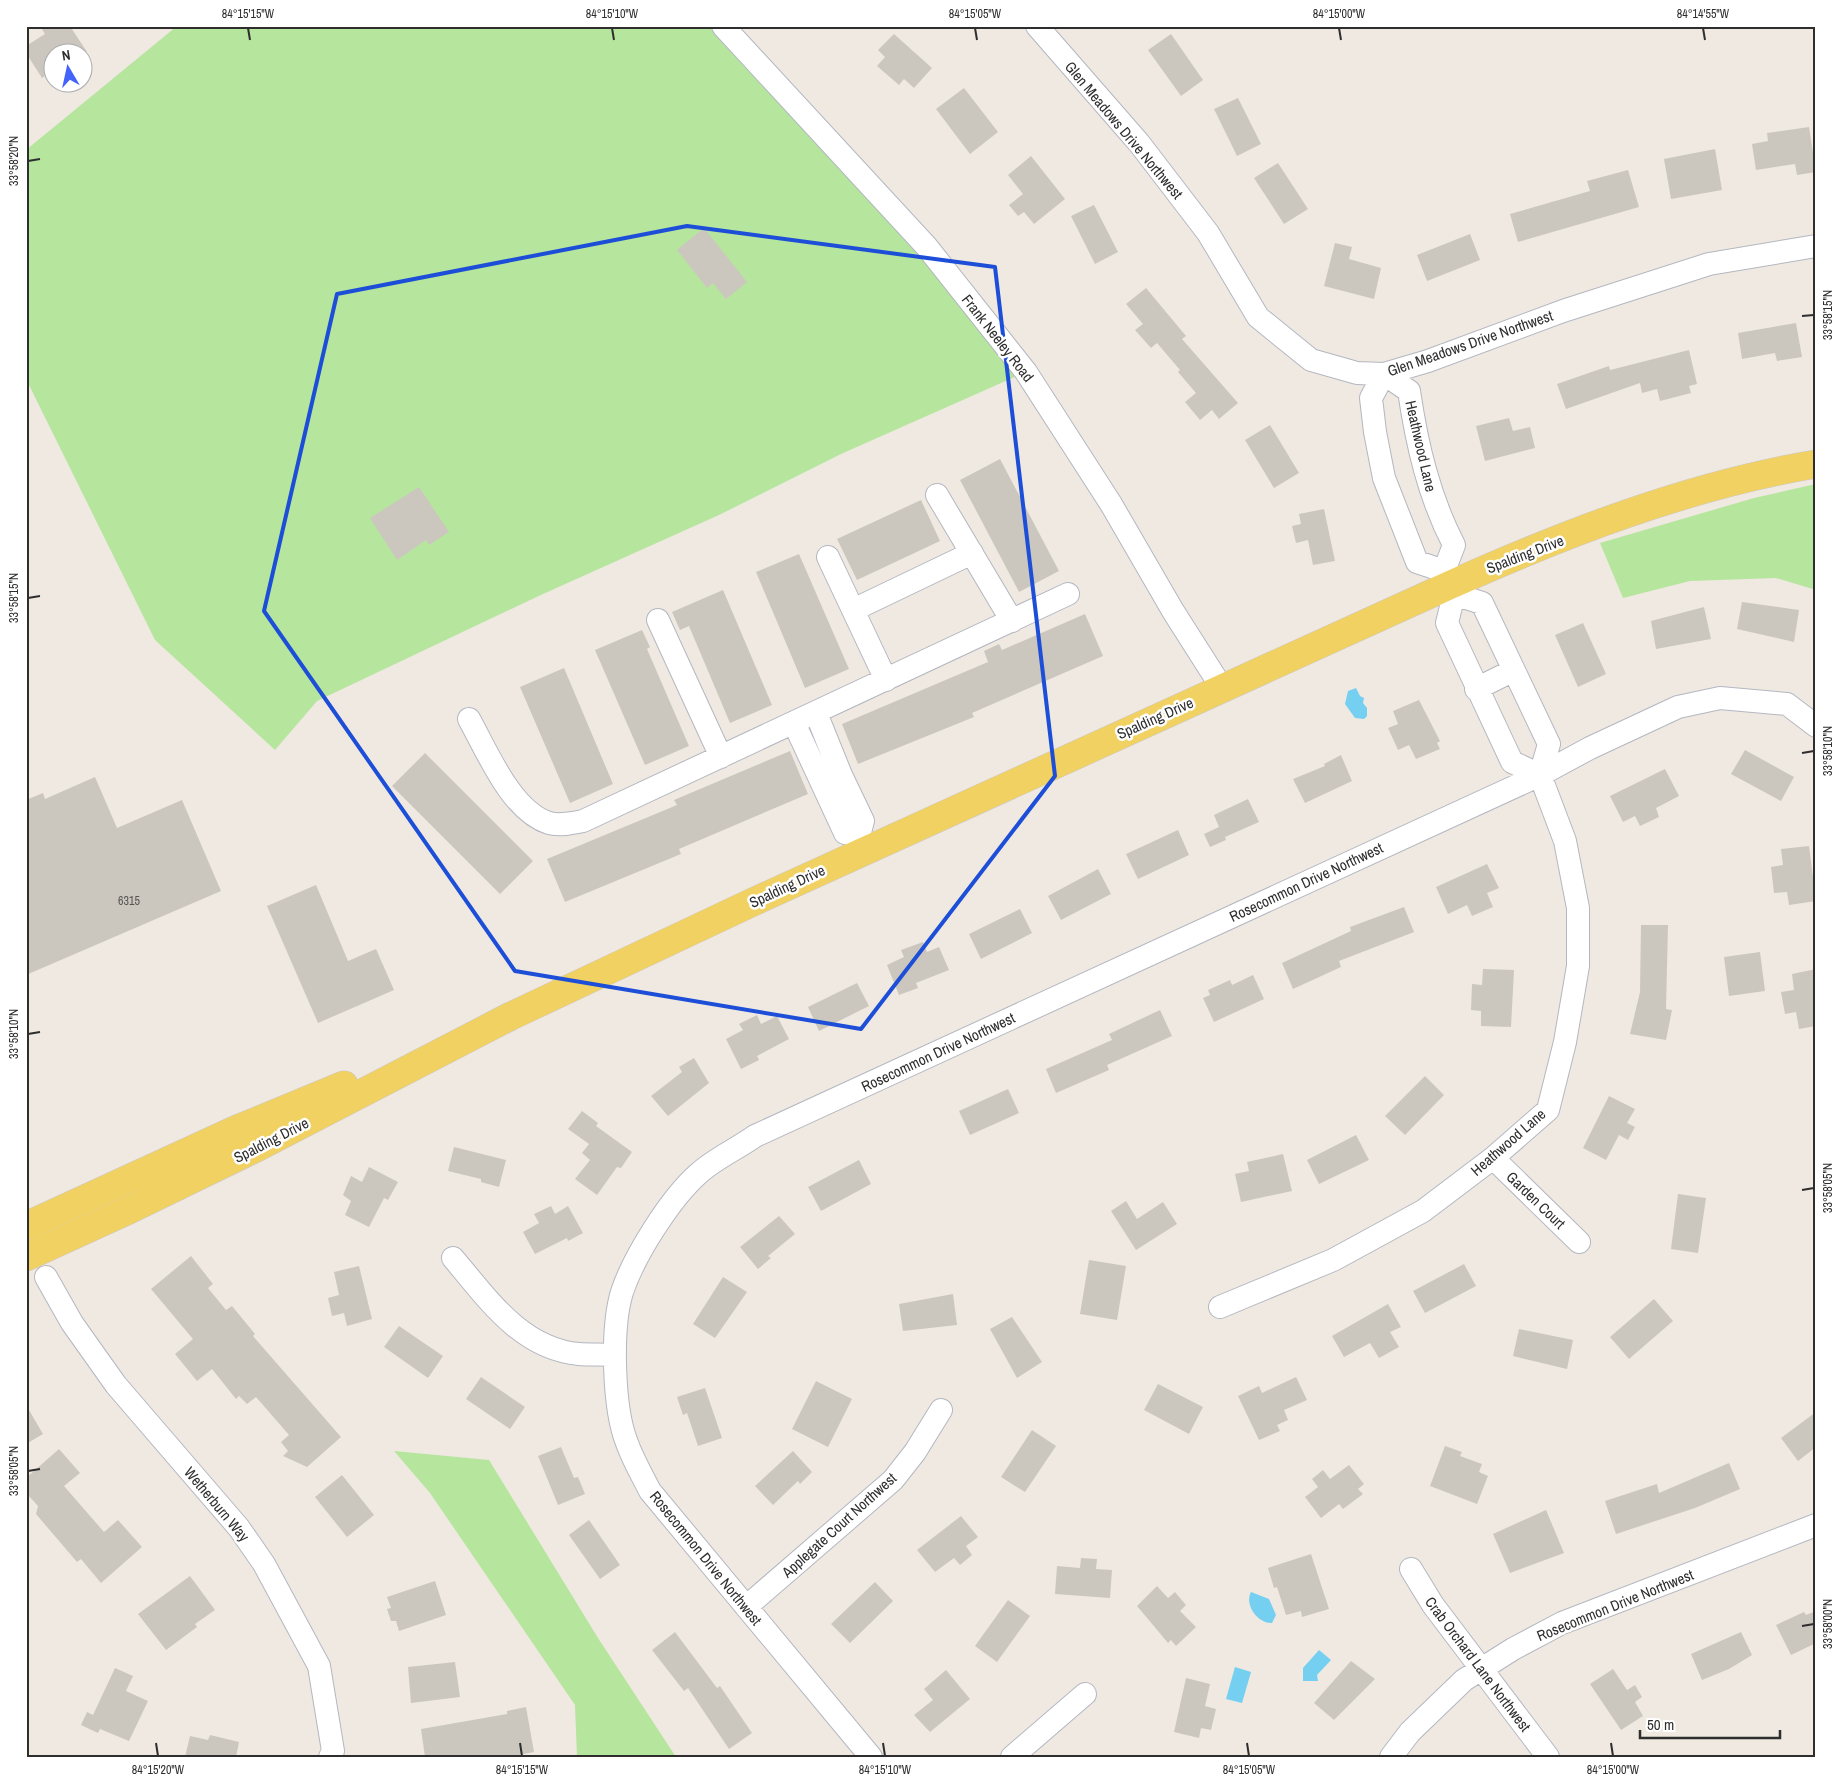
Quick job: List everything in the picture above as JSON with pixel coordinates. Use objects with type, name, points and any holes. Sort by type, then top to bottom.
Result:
[{"type":"main road","name":"Spalding Drive","points":[[26,1257],[133,1208],[254,1149],[512,1016],[862,842],[1222,688],[1449,583],[1491,566],[1652,505],[1787,469],[1816,464]]},
{"type":"main road","name":"Spalding Drive","points":[[26,1226],[235,1130],[512,1016]]},
{"type":"street","name":"Frank Neeley Road","points":[[723,26],[927,247],[1026,372],[1111,504],[1173,611],[1222,688]]},
{"type":"street","name":"Glen Meadows Drive Northwest","points":[[1037,26],[1139,143],[1208,233],[1258,317],[1311,360],[1356,373],[1384,374],[1428,361],[1562,311],[1709,264],[1816,246]]},
{"type":"street","points":[[1384,374],[1371,398],[1384,478],[1417,562],[1482,603],[1512,671],[1549,744],[1540,775]]},
{"type":"street","name":"Heathwood Lane","points":[[1220,1307],[1333,1260],[1423,1211],[1494,1158],[1548,1110],[1565,1042],[1578,966],[1578,908],[1564,837],[1540,775],[1512,762],[1476,689],[1447,623],[1449,583],[1454,545],[1442,522],[1423,464],[1409,392],[1384,374]]},
{"type":"street","points":[[937,496],[1012,621]]},
{"type":"street","points":[[853,610],[972,553]]},
{"type":"street","points":[[828,557],[886,680]]},
{"type":"street","points":[[468,719],[512,794],[533,815],[550,824],[584,821],[1068,594]]},
{"type":"street","points":[[658,620],[721,757]]},
{"type":"street","points":[[1476,689],[1512,671]]},
{"type":"street","name":"Rosecommon Drive Northwest","points":[[870,1757],[650,1491],[626,1442],[618,1403],[614,1355],[622,1293],[645,1244],[664,1215],[698,1173],[755,1136],[1540,775],[1590,748],[1678,707],[1720,698],[1787,704],[1816,726]]},
{"type":"street","points":[[794,723],[846,833],[862,842],[864,821],[841,775],[816,713]]},
{"type":"street","name":"Garden Court","points":[[1494,1158],[1580,1242]]},
{"type":"street","points":[[453,1258],[508,1322],[541,1344],[577,1354],[614,1355]]},
{"type":"street","name":"Wetherburn Way","points":[[46,1277],[72,1322],[116,1385],[238,1528],[264,1564],[319,1666],[333,1751],[330,1757]]},
{"type":"street","name":"Applegate Court Northwest","points":[[746,1608],[893,1480],[915,1452],[941,1410]]},
{"type":"street","name":"Rosecommon Drive Northwest","points":[[1391,1757],[1410,1732],[1464,1680],[1513,1649],[1562,1624],[1816,1525]]},
{"type":"street","name":"Crab Orchard Lane Northwest","points":[[1410,1569],[1434,1605],[1548,1757]]},
{"type":"street","points":[[1012,1757],[1085,1694]]},
{"type":"highlighted area","points":[[687,226],[995,267],[1055,776],[861,1029],[515,971],[264,611],[337,294]]},
{"type":"green space","points":[[177,26],[723,26],[1026,372],[841,454],[719,515],[543,594],[317,701],[275,750],[155,640],[26,379],[26,150]]},
{"type":"green space","points":[[1816,484],[1816,590],[1776,578],[1690,581],[1623,598],[1600,543],[1754,498]]},
{"type":"green space","points":[[394,1451],[489,1460],[598,1638],[676,1757],[577,1757],[575,1705],[430,1493]]},
{"type":"water","points":[[1356,688],[1360,696],[1364,698],[1363,703],[1367,708],[1367,716],[1364,719],[1355,718],[1345,704],[1348,691]]},
{"type":"water","points":[[1251,1592],[1269,1599],[1276,1615],[1272,1623],[1262,1620],[1254,1613],[1249,1602]]},
{"type":"water","points":[[1319,1650],[1331,1660],[1317,1675],[1318,1681],[1303,1681],[1303,1668]]},
{"type":"water","points":[[1235,1667],[1251,1672],[1242,1703],[1226,1699]]},
{"type":"building","points":[[40,26],[70,26],[80,42],[42,42],[42,78],[26,53],[26,46],[45,34]]},
{"type":"building","points":[[894,34],[932,68],[914,88],[904,79],[899,85],[877,66],[885,57],[878,50]]},
{"type":"building","points":[[1171,34],[1203,80],[1181,96],[1148,50]]},
{"type":"building","points":[[964,88],[998,132],[970,154],[936,109]]},
{"type":"building","points":[[1238,98],[1261,144],[1237,156],[1214,109]]},
{"type":"building","points":[[1809,127],[1816,172],[1797,175],[1795,164],[1756,170],[1752,144],[1768,141],[1767,133]]},
{"type":"building","points":[[1715,149],[1722,190],[1671,199],[1664,159]]},
{"type":"building","points":[[1031,156],[1065,199],[1034,224],[1024,212],[1018,216],[1009,205],[1023,194],[1008,175]]},
{"type":"building","points":[[1278,163],[1308,209],[1284,224],[1254,178]]},
{"type":"building","points":[[1628,170],[1639,207],[1518,242],[1510,214],[1590,191],[1587,181]]},
{"type":"building","points":[[1094,205],[1118,252],[1095,264],[1071,216]]},
{"type":"building","points":[[704,228],[747,282],[726,299],[713,283],[707,288],[677,250]]},
{"type":"building","points":[[1470,234],[1480,260],[1427,281],[1417,255]]},
{"type":"building","points":[[1335,243],[1352,247],[1349,259],[1381,268],[1374,299],[1324,286]]},
{"type":"building","points":[[1146,288],[1186,336],[1182,339],[1238,403],[1219,419],[1212,410],[1200,420],[1185,402],[1196,393],[1178,372],[1180,370],[1157,343],[1151,348],[1135,330],[1143,324],[1126,304]]},
{"type":"building","points":[[1796,323],[1802,357],[1777,361],[1775,353],[1742,359],[1738,333]]},
{"type":"building","points":[[1689,350],[1697,384],[1689,386],[1691,393],[1660,401],[1657,389],[1642,393],[1640,383],[1566,409],[1557,384],[1609,366],[1610,370]]},
{"type":"building","points":[[1509,418],[1513,431],[1530,427],[1535,448],[1485,461],[1476,426]]},
{"type":"building","points":[[1270,425],[1299,473],[1274,488],[1245,440]]},
{"type":"building","points":[[1000,459],[1059,571],[1019,592],[960,480]]},
{"type":"building","points":[[419,487],[449,532],[429,545],[426,540],[397,560],[370,518]]},
{"type":"building","points":[[921,500],[940,541],[857,580],[837,539]]},
{"type":"building","points":[[1324,509],[1335,561],[1313,565],[1308,540],[1296,543],[1292,526],[1301,524],[1299,514]]},
{"type":"building","points":[[799,554],[849,669],[805,688],[756,572]]},
{"type":"building","points":[[723,590],[772,705],[730,723],[689,626],[680,630],[672,612]]},
{"type":"building","points":[[1742,602],[1799,610],[1794,642],[1737,629]]},
{"type":"building","points":[[1704,607],[1711,639],[1656,649],[1651,621]]},
{"type":"building","points":[[1085,614],[1103,656],[972,713],[974,717],[858,764],[842,724],[988,662],[984,651],[999,644],[1002,650]]},
{"type":"building","points":[[1583,623],[1606,674],[1578,687],[1555,635]]},
{"type":"building","points":[[642,630],[650,647],[647,649],[689,746],[645,765],[595,650]]},
{"type":"building","points":[[564,668],[613,784],[570,803],[520,687]]},
{"type":"building","points":[[1419,700],[1440,741],[1437,743],[1440,749],[1416,759],[1409,745],[1398,750],[1388,728],[1398,724],[1393,711]]},
{"type":"building","points":[[1745,750],[1794,777],[1781,801],[1731,774]]},
{"type":"building","points":[[790,751],[808,794],[679,849],[681,854],[565,902],[547,859],[677,805],[674,800]]},
{"type":"building","points":[[425,753],[533,861],[500,894],[392,786]]},
{"type":"building","points":[[1341,755],[1352,781],[1305,803],[1293,779],[1325,766],[1324,764]]},
{"type":"building","points":[[1665,769],[1679,796],[1656,808],[1659,817],[1640,826],[1635,816],[1623,822],[1610,796]]},
{"type":"building","points":[[95,777],[117,828],[182,800],[221,891],[26,975],[26,800],[43,793],[45,799]]},
{"type":"building","points":[[1248,799],[1259,822],[1225,837],[1226,840],[1210,847],[1204,834],[1219,827],[1214,815]]},
{"type":"building","points":[[1178,830],[1189,855],[1138,879],[1126,854]]},
{"type":"building","points":[[1809,846],[1816,901],[1789,905],[1787,892],[1774,893],[1771,867],[1783,865],[1781,849]]},
{"type":"building","points":[[1487,864],[1499,888],[1487,893],[1493,907],[1472,916],[1467,905],[1448,914],[1436,887]]},
{"type":"building","points":[[1098,869],[1111,894],[1061,920],[1048,896]]},
{"type":"building","points":[[316,885],[348,961],[376,949],[394,990],[318,1023],[267,906]]},
{"type":"building","points":[[1404,907],[1414,932],[1339,961],[1341,967],[1293,989],[1282,963],[1351,931],[1350,927]]},
{"type":"building","points":[[1020,909],[1032,933],[981,959],[969,934]]},
{"type":"building","points":[[1641,925],[1668,925],[1666,1009],[1672,1010],[1666,1040],[1630,1034],[1640,992]]},
{"type":"building","points":[[923,942],[927,952],[939,947],[949,970],[916,983],[918,988],[899,995],[887,965],[904,957],[901,950]]},
{"type":"building","points":[[1760,952],[1765,991],[1729,996],[1724,957]]},
{"type":"building","points":[[1483,969],[1514,970],[1511,1027],[1481,1026],[1481,1011],[1471,1010],[1472,984],[1482,985]]},
{"type":"building","points":[[1816,969],[1816,1026],[1799,1029],[1796,1012],[1785,1014],[1781,992],[1794,990],[1792,974]]},
{"type":"building","points":[[1253,975],[1264,999],[1214,1022],[1203,998],[1210,995],[1208,990],[1230,980],[1232,985]]},
{"type":"building","points":[[857,983],[869,1006],[819,1031],[808,1007]]},
{"type":"building","points":[[1160,1010],[1172,1036],[1107,1065],[1109,1070],[1056,1093],[1046,1069],[1112,1040],[1109,1034]]},
{"type":"building","points":[[757,1015],[761,1024],[777,1016],[789,1039],[757,1056],[759,1060],[741,1069],[726,1039],[743,1030],[739,1024]]},
{"type":"building","points":[[694,1058],[709,1083],[668,1116],[651,1096],[682,1072],[679,1067]]},
{"type":"building","points":[[1425,1076],[1444,1095],[1405,1135],[1385,1116]]},
{"type":"building","points":[[1008,1089],[1019,1113],[970,1135],[959,1111]]},
{"type":"building","points":[[1609,1096],[1635,1109],[1627,1123],[1635,1127],[1628,1140],[1619,1135],[1606,1160],[1583,1148]]},
{"type":"building","points":[[582,1111],[598,1123],[596,1126],[632,1152],[621,1168],[617,1167],[597,1195],[575,1179],[590,1160],[582,1153],[589,1144],[568,1129]]},
{"type":"building","points":[[1356,1135],[1369,1160],[1319,1184],[1307,1160]]},
{"type":"building","points":[[454,1147],[506,1160],[499,1187],[481,1182],[481,1179],[448,1171]]},
{"type":"building","points":[[1283,1154],[1292,1191],[1241,1202],[1235,1174],[1249,1171],[1247,1162]]},
{"type":"building","points":[[859,1160],[871,1184],[821,1211],[808,1187]]},
{"type":"building","points":[[369,1167],[398,1182],[388,1200],[384,1198],[369,1227],[345,1215],[351,1201],[343,1195],[351,1176],[362,1182]]},
{"type":"building","points":[[1678,1194],[1706,1198],[1698,1253],[1671,1249]]},
{"type":"building","points":[[1126,1201],[1137,1219],[1163,1202],[1177,1224],[1136,1250],[1111,1211]]},
{"type":"building","points":[[551,1206],[555,1214],[568,1206],[583,1233],[568,1241],[567,1238],[535,1254],[523,1232],[539,1223],[534,1214]]},
{"type":"building","points":[[779,1216],[795,1234],[768,1256],[771,1258],[758,1269],[740,1247]]},
{"type":"building","points":[[191,1256],[213,1284],[208,1288],[226,1310],[232,1306],[255,1334],[253,1336],[341,1437],[307,1467],[283,1456],[288,1451],[281,1442],[289,1435],[256,1397],[247,1404],[239,1396],[236,1399],[212,1369],[197,1381],[175,1354],[193,1339],[151,1289]]},
{"type":"building","points":[[1089,1260],[1126,1266],[1117,1320],[1080,1314]]},
{"type":"building","points":[[1464,1264],[1476,1286],[1425,1313],[1413,1291]]},
{"type":"building","points":[[359,1266],[372,1319],[347,1326],[344,1313],[332,1316],[328,1298],[339,1295],[334,1272]]},
{"type":"building","points":[[723,1277],[747,1292],[715,1338],[693,1324]]},
{"type":"building","points":[[953,1294],[957,1325],[903,1331],[899,1304]]},
{"type":"building","points":[[1654,1299],[1673,1321],[1629,1359],[1610,1337]]},
{"type":"building","points":[[1388,1304],[1401,1327],[1390,1332],[1399,1347],[1379,1358],[1370,1343],[1344,1357],[1332,1336]]},
{"type":"building","points":[[1012,1317],[1042,1362],[1017,1378],[990,1329]]},
{"type":"building","points":[[399,1326],[443,1356],[428,1378],[384,1347]]},
{"type":"building","points":[[1519,1329],[1573,1340],[1567,1369],[1513,1356]]},
{"type":"building","points":[[481,1377],[525,1407],[510,1429],[466,1399]]},
{"type":"building","points":[[1296,1377],[1307,1400],[1284,1410],[1288,1420],[1277,1425],[1280,1431],[1259,1440],[1238,1396],[1259,1386],[1262,1393]]},
{"type":"building","points":[[816,1381],[852,1399],[828,1447],[792,1429]]},
{"type":"building","points":[[1158,1384],[1203,1407],[1189,1434],[1144,1410]]},
{"type":"building","points":[[705,1388],[722,1438],[698,1446],[687,1413],[683,1415],[677,1397]]},
{"type":"building","points":[[26,1405],[43,1434],[26,1444]]},
{"type":"building","points":[[1816,1412],[1816,1447],[1798,1461],[1781,1438]]},
{"type":"building","points":[[1032,1430],[1056,1446],[1025,1492],[1001,1477]]},
{"type":"building","points":[[1445,1446],[1462,1452],[1460,1456],[1482,1464],[1479,1472],[1488,1476],[1477,1504],[1430,1486]]},
{"type":"building","points":[[561,1447],[574,1478],[578,1477],[585,1494],[558,1505],[538,1456]]},
{"type":"building","points":[[59,1449],[80,1473],[64,1486],[104,1532],[118,1520],[142,1547],[101,1583],[81,1559],[77,1562],[36,1514],[38,1506],[26,1493],[26,1478]]},
{"type":"building","points":[[793,1451],[812,1472],[800,1484],[798,1481],[773,1505],[755,1486]]},
{"type":"building","points":[[1729,1463],[1740,1489],[1695,1508],[1616,1534],[1605,1501],[1657,1484],[1659,1493]]},
{"type":"building","points":[[1349,1465],[1364,1484],[1358,1489],[1363,1494],[1343,1509],[1339,1504],[1321,1518],[1305,1497],[1318,1487],[1312,1479],[1323,1470],[1330,1479]]},
{"type":"building","points":[[342,1475],[374,1515],[347,1537],[315,1497]]},
{"type":"building","points":[[1546,1510],[1564,1553],[1510,1573],[1493,1534]]},
{"type":"building","points":[[961,1516],[978,1537],[966,1546],[972,1555],[960,1565],[954,1558],[935,1572],[917,1550]]},
{"type":"building","points":[[589,1520],[620,1565],[600,1579],[569,1535]]},
{"type":"building","points":[[1311,1554],[1329,1609],[1302,1617],[1301,1611],[1286,1615],[1277,1587],[1274,1588],[1268,1568]]},
{"type":"building","points":[[1081,1558],[1097,1559],[1096,1569],[1112,1570],[1110,1598],[1055,1594],[1057,1566],[1080,1568]]},
{"type":"building","points":[[190,1576],[215,1610],[195,1624],[197,1627],[166,1650],[138,1614]]},
{"type":"building","points":[[435,1581],[446,1615],[399,1631],[396,1621],[391,1621],[387,1609],[391,1608],[387,1597]]},
{"type":"building","points":[[875,1582],[893,1601],[850,1643],[831,1624]]},
{"type":"building","points":[[1157,1586],[1168,1598],[1175,1592],[1186,1605],[1180,1611],[1196,1627],[1176,1646],[1171,1640],[1168,1643],[1137,1606]]},
{"type":"building","points":[[1008,1600],[1030,1616],[997,1662],[975,1646]]},
{"type":"building","points":[[1816,1611],[1816,1643],[1791,1655],[1776,1625],[1804,1612],[1806,1615]]},
{"type":"building","points":[[675,1632],[717,1688],[720,1686],[752,1733],[729,1749],[688,1688],[684,1691],[652,1650]]},
{"type":"building","points":[[1741,1632],[1752,1655],[1729,1669],[1702,1680],[1691,1654]]},
{"type":"building","points":[[1351,1661],[1375,1679],[1334,1720],[1314,1703]]},
{"type":"building","points":[[455,1662],[460,1697],[411,1703],[408,1667]]},
{"type":"building","points":[[115,1668],[133,1676],[126,1691],[148,1701],[129,1741],[100,1729],[98,1733],[81,1725],[87,1712],[93,1715]]},
{"type":"building","points":[[1613,1669],[1627,1690],[1635,1685],[1642,1697],[1635,1702],[1643,1716],[1621,1730],[1590,1684]]},
{"type":"building","points":[[946,1670],[970,1699],[930,1732],[914,1715],[933,1700],[924,1689]]},
{"type":"building","points":[[1186,1678],[1210,1684],[1205,1706],[1216,1709],[1211,1730],[1201,1728],[1199,1738],[1174,1732]]},
{"type":"building","points":[[526,1707],[534,1752],[509,1757],[425,1757],[421,1729],[507,1714],[507,1711]]},
{"type":"building","points":[[210,1735],[239,1742],[236,1757],[185,1757],[190,1736],[208,1740]]}]
